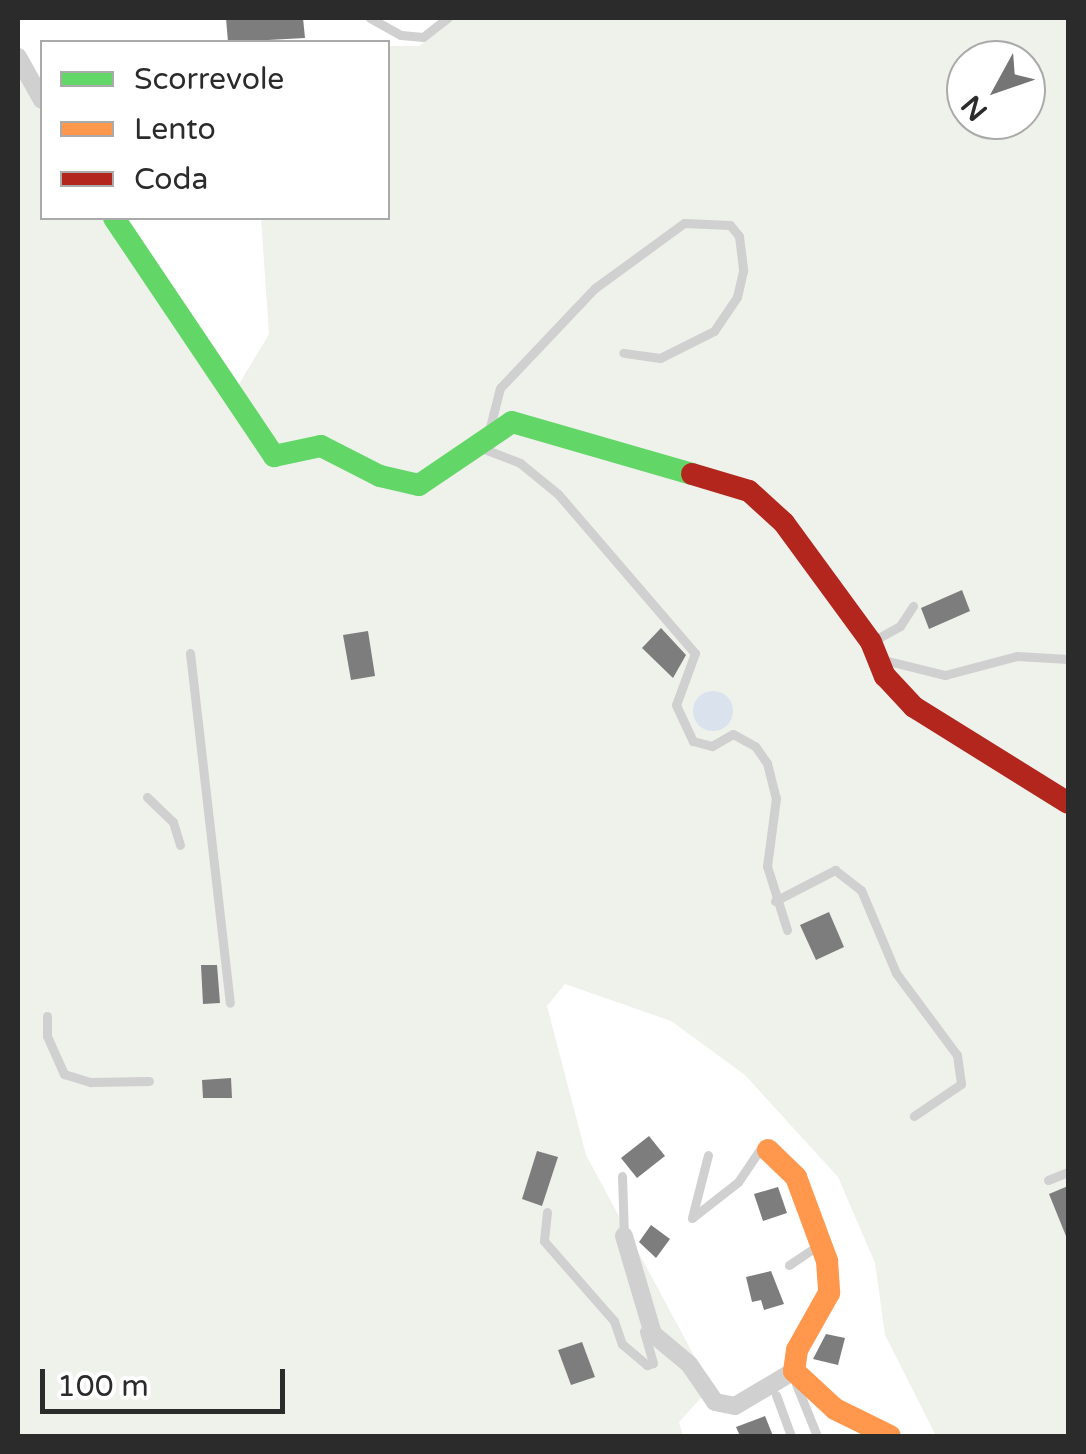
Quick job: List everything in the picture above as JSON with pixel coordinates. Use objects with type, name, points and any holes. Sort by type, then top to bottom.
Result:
[{"type":"street","points":[[18,57],[40,96]]},
{"type":"street","points":[[115,220],[274,456],[321,446],[380,476],[419,485],[466,446],[512,422],[749,491],[784,522],[874,650],[884,676],[914,707],[994,762],[1068,803]]},
{"type":"street","points":[[768,1150],[796,1178],[820,1245],[829,1293],[797,1350],[794,1371]]},
{"type":"street","points":[[624,1236],[653,1334],[689,1364],[715,1402],[734,1406],[794,1371]]},
{"type":"street","points":[[794,1371],[863,1430],[890,1436]]},
{"type":"lane","points":[[370,18],[401,34],[423,37],[447,18]]},
{"type":"lane","points":[[489,434],[500,388],[594,288],[625,272],[684,222],[730,225],[739,236],[743,271],[738,298],[714,331],[660,358],[623,353]]},
{"type":"lane","points":[[466,446],[520,463],[558,494],[696,653],[676,706],[682,726],[700,748],[733,734],[755,746],[766,763],[776,798],[766,842],[775,901],[787,930]]},
{"type":"lane","points":[[913,606],[900,626],[874,650],[945,675],[1017,656],[1068,660]]},
{"type":"lane","points":[[190,653],[230,1003]]},
{"type":"lane","points":[[147,796],[173,822],[180,844]]},
{"type":"lane","points":[[775,901],[836,870],[861,890],[896,973],[956,1055],[962,1084],[914,1116]]},
{"type":"lane","points":[[47,1016],[47,1036],[64,1074],[91,1082],[150,1081]]},
{"type":"lane","points":[[708,1155],[692,1218],[738,1182],[761,1148],[768,1150]]},
{"type":"lane","points":[[1048,1180],[1068,1172]]},
{"type":"lane","points":[[622,1176],[624,1236]]},
{"type":"lane","points":[[547,1212],[544,1241],[599,1300],[622,1344],[648,1365],[653,1363],[644,1331],[648,1314]]},
{"type":"lane","points":[[790,1265],[820,1245]]},
{"type":"lane","points":[[794,1371],[817,1436]]},
{"type":"lane","points":[[776,1395],[791,1436]]},
{"type":"shaded area","points":[[455,18],[1068,18],[1068,1436],[936,1436],[885,1335],[875,1263],[838,1177],[745,1075],[671,1021],[565,984],[547,1006],[586,1155],[711,1387],[679,1422],[683,1436],[18,1436],[18,70],[40,99],[40,220],[121,220],[239,384],[269,334],[261,220],[390,220],[390,46],[419,46]]},
{"type":"shaded area","points":[[713,691],[727,697],[733,711],[727,725],[713,731],[699,725],[693,711],[699,697]]},
{"type":"building","points":[[226,18],[303,18],[305,38],[228,40]]},
{"type":"building","points":[[962,590],[970,611],[929,629],[921,608]]},
{"type":"building","points":[[661,628],[686,655],[673,678],[642,648]]},
{"type":"building","points":[[368,631],[375,676],[351,680],[343,635]]},
{"type":"building","points":[[829,912],[844,947],[816,960],[800,925]]},
{"type":"building","points":[[201,965],[217,965],[220,1003],[203,1004]]},
{"type":"building","points":[[231,1078],[232,1098],[203,1098],[202,1080]]},
{"type":"building","points":[[649,1136],[665,1156],[637,1178],[621,1158]]},
{"type":"building","points":[[537,1151],[558,1157],[542,1206],[522,1199]]},
{"type":"building","points":[[1068,1186],[1068,1241],[1049,1194]]},
{"type":"building","points":[[778,1187],[787,1213],[763,1221],[754,1194]]},
{"type":"building","points":[[651,1225],[670,1239],[656,1258],[639,1242]]},
{"type":"building","points":[[771,1271],[784,1304],[764,1310],[761,1300],[752,1302],[746,1277]]},
{"type":"building","points":[[826,1334],[845,1338],[838,1365],[813,1359]]},
{"type":"building","points":[[582,1342],[595,1377],[571,1385],[558,1350]]},
{"type":"building","points":[[765,1416],[773,1436],[740,1436],[736,1427]]},
{"type":"traffic: fast","points":[[115,220],[274,456],[321,446],[380,476],[419,485],[512,422],[692,474]]},
{"type":"traffic: slow","points":[[768,1150],[796,1177],[827,1261],[829,1293],[797,1350],[794,1371],[835,1409],[890,1436]]},
{"type":"traffic: jam","points":[[692,474],[749,491],[784,523],[871,642],[885,676],[914,707],[1068,803]]}]
